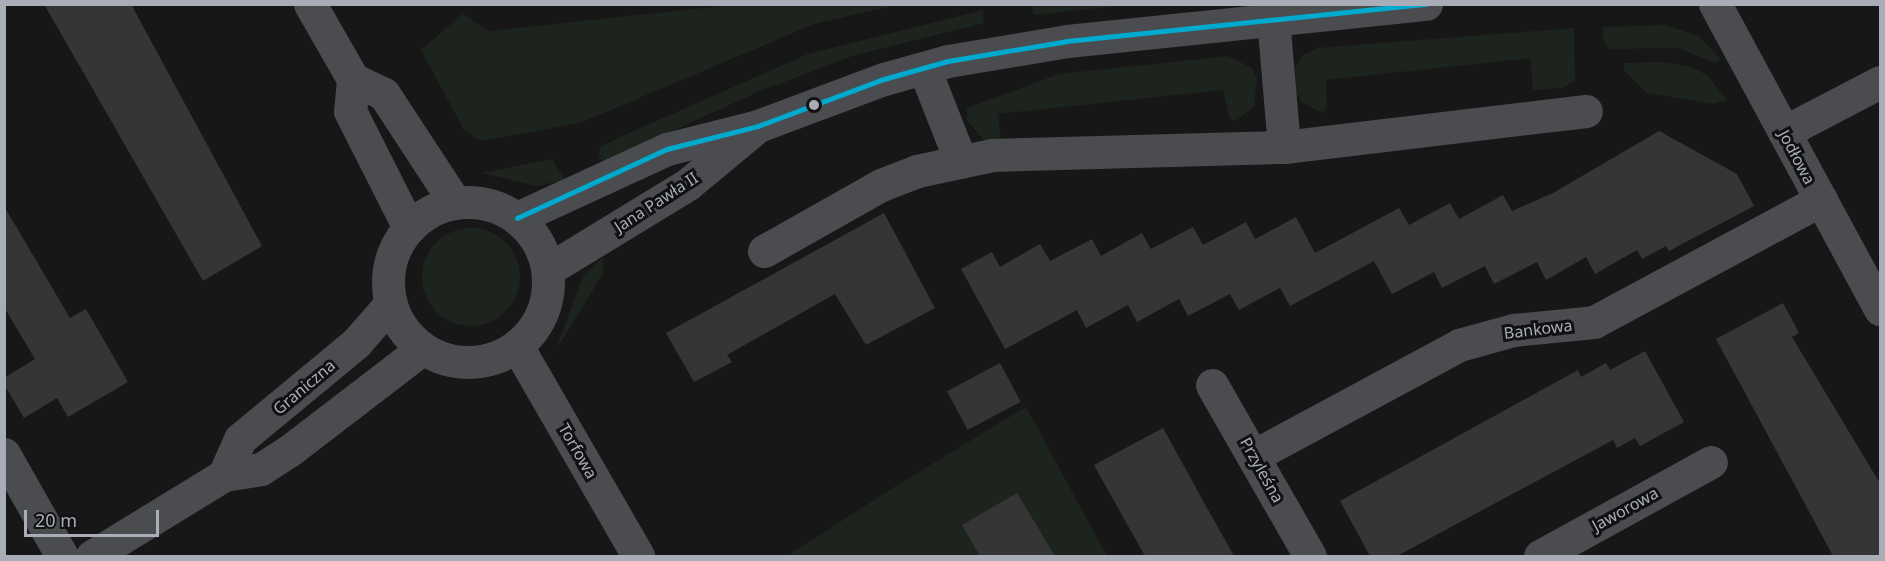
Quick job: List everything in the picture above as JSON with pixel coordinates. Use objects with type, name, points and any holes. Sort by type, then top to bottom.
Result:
[{"type":"street","points":[[310,4],[353,79],[384,94],[454,201]]},
{"type":"street","name":"Jana Pawła II","points":[[517,218],[667,149],[758,126],[924,68],[1012,48],[1273,18],[1426,4]]},
{"type":"street","name":"Jodłowa","points":[[1715,4],[1881,309]]},
{"type":"street","points":[[1273,18],[1284,147]]},
{"type":"street","points":[[924,68],[961,162]]},
{"type":"street","points":[[353,79],[350,111],[409,228]]},
{"type":"street","points":[[1784,132],[1881,82]]},
{"type":"street","points":[[764,251],[881,185],[992,155],[1284,147],[1586,111]]},
{"type":"street","name":"Jana Pawła II","points":[[549,269],[688,184],[758,126]]},
{"type":"street","name":"Bankowa","points":[[1255,455],[1459,345],[1513,330],[1594,322],[1821,200]]},
{"type":"street","points":[[454,201],[481,202],[517,218],[537,241],[549,269],[547,301],[536,326],[518,346],[469,363],[422,349],[405,332],[391,303],[388,279],[394,251],[409,228],[431,211],[454,201]]},
{"type":"street","name":"Graniczna","points":[[224,475],[240,439],[356,344],[391,303]]},
{"type":"street","name":"Torfowa","points":[[518,346],[638,556]]},
{"type":"street","points":[[92,556],[224,475],[261,469],[422,349]]},
{"type":"street","name":"Przyleśna","points":[[1212,386],[1255,455],[1310,556]]},
{"type":"street","points":[[4,454],[62,556]]},
{"type":"street","name":"Jaworowa","points":[[1540,556],[1711,462]]},
{"type":"shaded area","points":[[1032,4],[1126,4],[1126,5],[1033,15]]},
{"type":"shaded area","points":[[732,5],[896,5],[814,24],[580,123],[481,141],[464,130],[421,50],[463,14],[489,31]]},
{"type":"shaded area","points":[[983,10],[984,23],[855,55],[760,91],[603,163],[599,155],[600,147],[808,54]]},
{"type":"shaded area","points":[[1665,25],[1699,36],[1721,60],[1715,63],[1678,48],[1609,49],[1603,41],[1603,27]]},
{"type":"shaded area","points":[[1574,28],[1575,81],[1563,88],[1533,90],[1530,58],[1326,80],[1327,109],[1323,113],[1301,102],[1296,92],[1295,67],[1302,56],[1317,48]]},
{"type":"shaded area","points":[[1228,56],[1252,68],[1257,79],[1254,107],[1235,121],[1230,119],[1223,90],[998,114],[1001,141],[986,143],[967,120],[967,108],[1059,74]]},
{"type":"shaded area","points":[[1665,62],[1692,67],[1708,76],[1727,100],[1714,104],[1647,93],[1624,70],[1624,63]]},
{"type":"shaded area","points":[[552,159],[565,180],[537,186],[482,173]]},
{"type":"shaded area","points":[[471,228],[490,231],[506,242],[517,258],[520,277],[517,296],[506,312],[490,323],[471,326],[452,323],[436,312],[425,296],[422,277],[425,258],[436,242],[452,231]]},
{"type":"shaded area","points":[[603,257],[603,274],[556,350],[583,276]]},
{"type":"shaded area","points":[[1026,407],[1107,556],[787,556],[899,484]]},
{"type":"building","points":[[44,4],[131,4],[262,246],[203,281]]},
{"type":"building","points":[[1659,131],[1737,174],[1754,206],[1669,251],[1666,246],[1642,259],[1637,250],[1595,274],[1586,257],[1546,280],[1537,262],[1494,284],[1485,266],[1442,288],[1434,272],[1392,294],[1374,261],[1290,306],[1280,288],[1239,310],[1230,294],[1188,316],[1179,299],[1137,322],[1128,305],[1086,328],[1077,310],[1005,349],[961,269],[992,252],[1000,267],[1040,244],[1050,261],[1092,239],[1101,256],[1142,233],[1151,249],[1193,227],[1203,245],[1246,222],[1255,239],[1296,217],[1315,253],[1399,208],[1409,225],[1450,203],[1459,219],[1503,195],[1512,211],[1553,193]]},
{"type":"building","points":[[4,206],[70,318],[86,309],[128,382],[68,417],[57,398],[24,418],[4,384],[4,378],[35,359],[4,307]]},
{"type":"building","points":[[884,213],[935,308],[866,345],[835,294],[727,355],[732,362],[694,382],[666,333]]},
{"type":"building","points":[[1783,303],[1799,333],[1792,337],[1881,485],[1881,556],[1833,556],[1716,339]]},
{"type":"building","points":[[1645,351],[1684,422],[1640,446],[1635,438],[1617,448],[1613,440],[1397,556],[1370,556],[1340,501],[1578,370],[1581,377],[1606,363],[1610,370]]},
{"type":"building","points":[[1000,363],[1021,402],[968,430],[947,391]]},
{"type":"building","points":[[1163,428],[1234,556],[1145,556],[1094,465]]},
{"type":"building","points":[[1017,493],[1055,556],[980,556],[962,525]]},
{"type":"transit line","points":[[517,218],[667,149],[758,126],[884,79],[948,61],[1067,41],[1426,4]]}]
